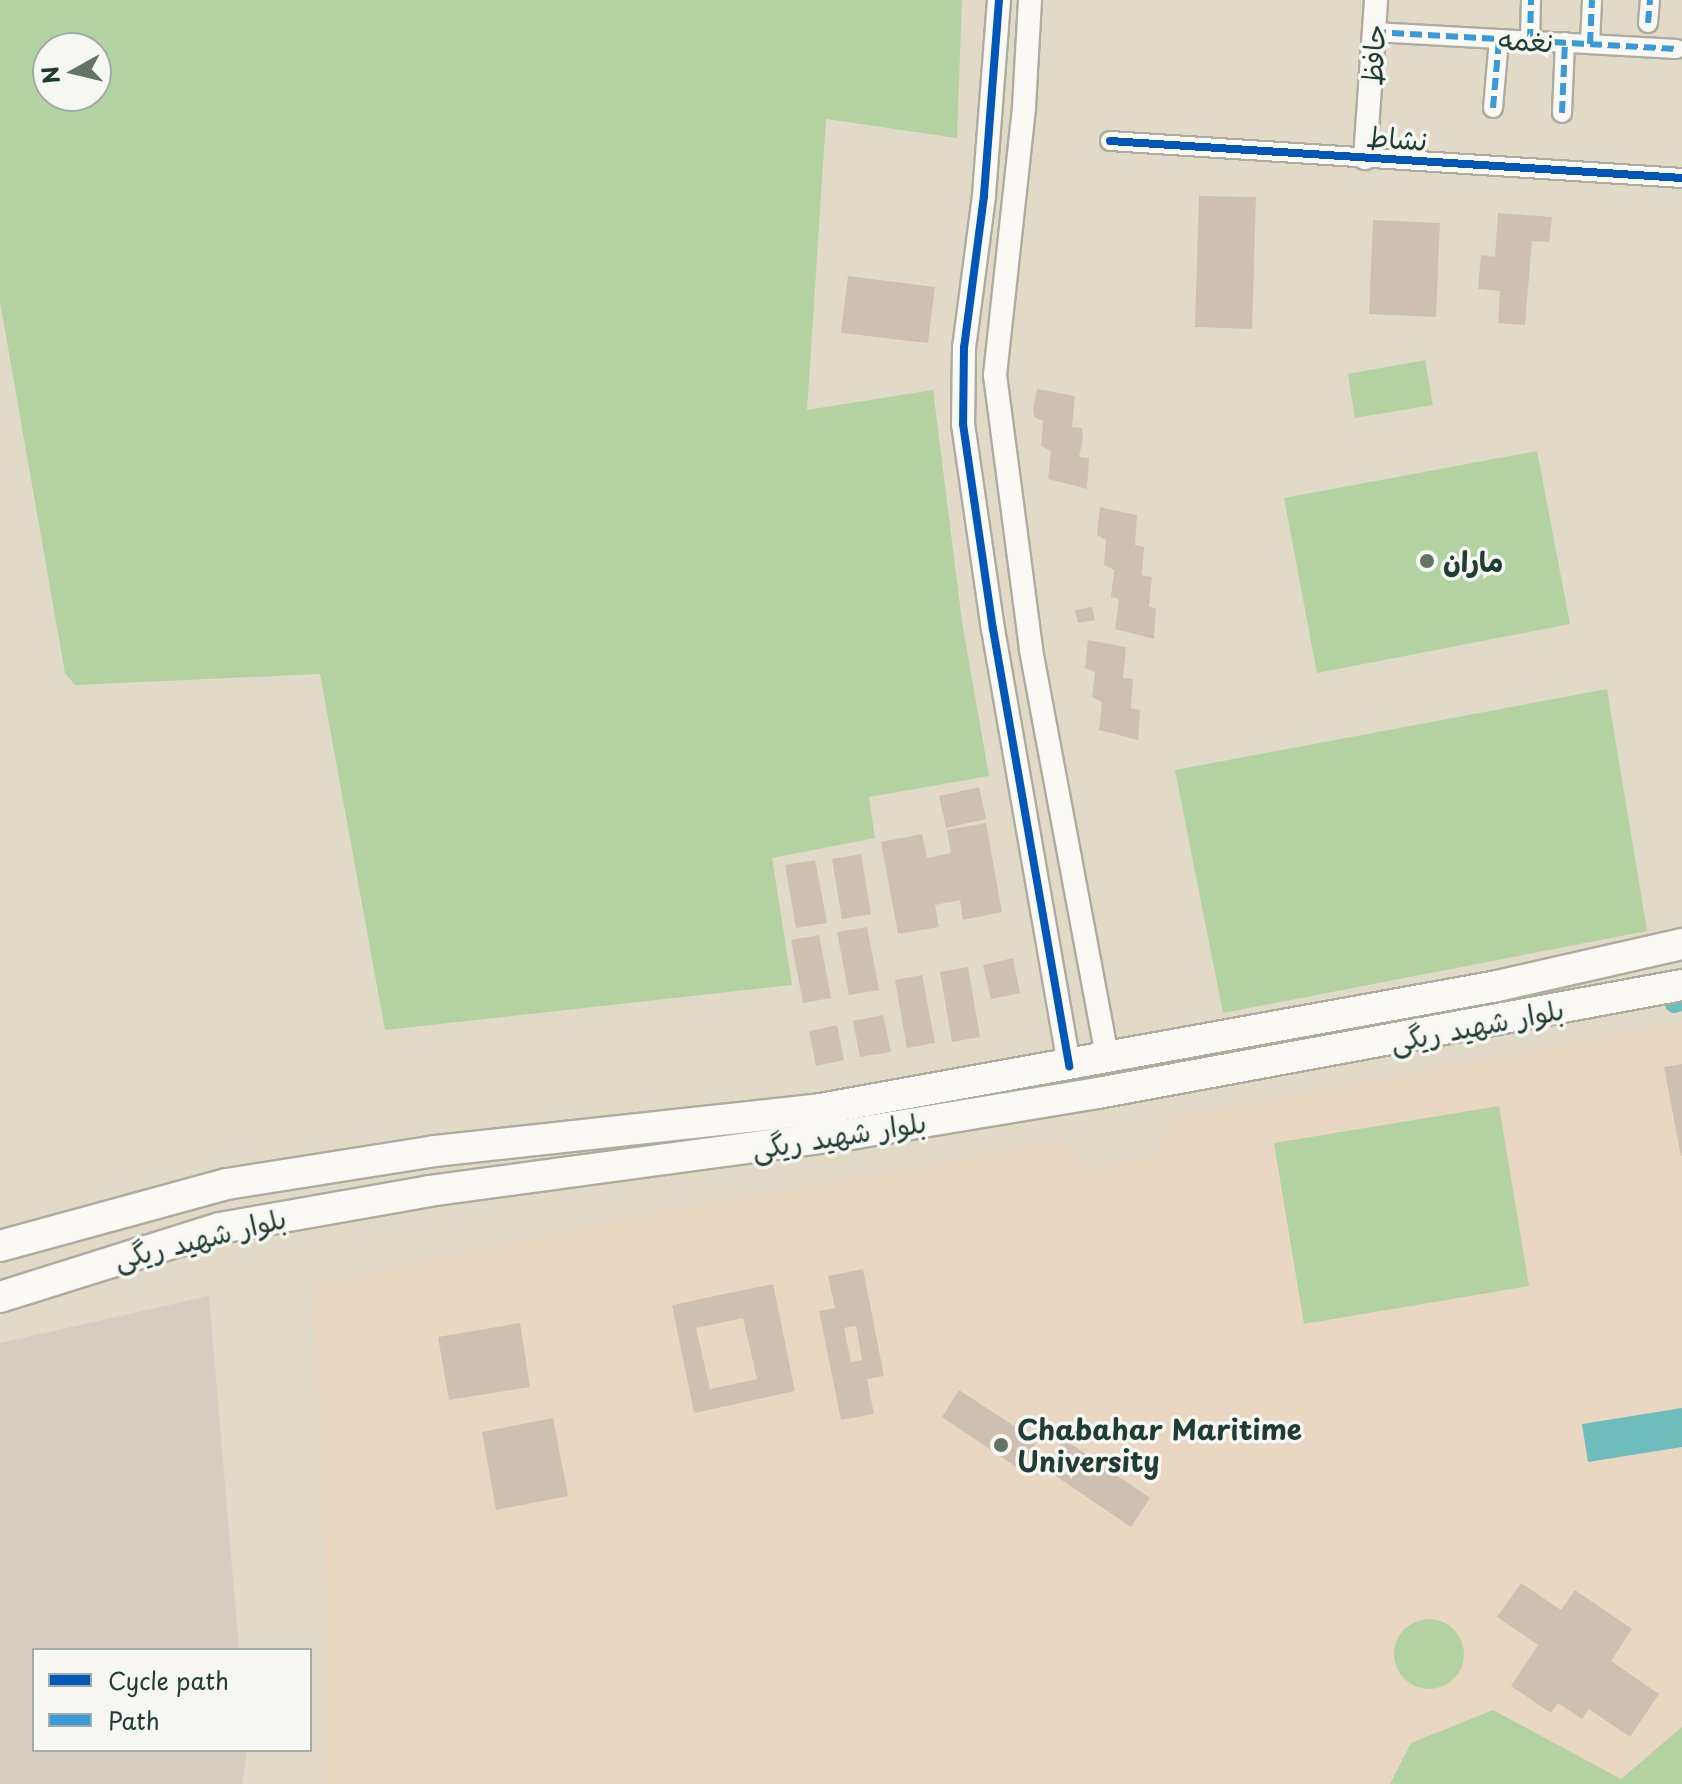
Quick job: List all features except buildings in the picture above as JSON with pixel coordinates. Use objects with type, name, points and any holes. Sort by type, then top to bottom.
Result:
[{"type":"highway","name":"بلوار شهید ریگی","points":[[0,1246],[227,1184],[435,1151],[815,1110],[1108,1060],[1497,986],[1682,944]]},
{"type":"highway","name":"بلوار شهید ریگی","points":[[0,1297],[220,1228],[429,1191],[856,1133],[1098,1093],[1682,985]]},
{"type":"street","points":[[999,0],[984,196],[964,347],[963,424],[993,629],[1069,1066]]},
{"type":"street","points":[[1030,0],[1024,108],[997,342],[999,420],[1031,650],[1096,1011],[1108,1060]]},
{"type":"street","name":"حافظ","points":[[1365,158],[1376,0]]},
{"type":"street","points":[[1530,41],[1531,0]]},
{"type":"street","points":[[1590,44],[1592,0]]},
{"type":"street","points":[[1648,23],[1650,0]]},
{"type":"street","name":"نغمه","points":[[1374,32],[1677,49]]},
{"type":"street","points":[[1493,108],[1499,39]]},
{"type":"street","points":[[1562,113],[1565,42]]},
{"type":"street","name":"نشاط","points":[[1110,141],[1682,178]]},
{"type":"street","points":[[963,424],[999,420]]},
{"type":"street","points":[[1062,1016],[1096,1011]]},
{"type":"shaded area","name":"Chabahar Maritime University","points":[[1682,1023],[1682,1784],[325,1784],[326,1605],[314,1286],[627,1218],[1063,1142],[1085,1171],[1155,1156],[1171,1119]]},
{"type":"shaded area","points":[[209,1296],[239,1648],[32,1648],[32,1752],[247,1752],[242,1784],[0,1784],[0,1343]]},
{"type":"green space","points":[[0,0],[962,0],[957,138],[826,119],[807,410],[933,390],[962,622],[989,776],[869,797],[875,838],[772,858],[792,985],[385,1030],[320,674],[75,685],[65,673],[0,302]]},
{"type":"green space","points":[[1425,360],[1433,405],[1355,418],[1348,374]]},
{"type":"green space","name":"ماران","points":[[1537,451],[1570,624],[1317,673],[1284,498]]},
{"type":"green space","points":[[1607,689],[1647,931],[1223,1013],[1175,770]]},
{"type":"green space","points":[[1499,1106],[1529,1286],[1304,1324],[1274,1143]]},
{"type":"green space","points":[[1422,1619],[1436,1619],[1458,1634],[1464,1654],[1462,1667],[1454,1679],[1436,1689],[1422,1689],[1400,1674],[1394,1661],[1394,1647],[1409,1625]]},
{"type":"green space","points":[[1493,1710],[1621,1779],[1682,1727],[1682,1784],[1390,1784],[1411,1743]]},
{"type":"water","points":[[1682,1408],[1682,1447],[1588,1462],[1582,1424]]},
{"type":"waterway","points":[[1674,1004],[1682,1002]]},
{"type":"marked path","points":[[1530,41],[1531,0]]},
{"type":"marked path","points":[[1590,44],[1592,0]]},
{"type":"marked path","points":[[1648,23],[1650,0]]},
{"type":"marked path","points":[[1374,32],[1677,49]]},
{"type":"marked path","points":[[1493,108],[1499,39]]},
{"type":"marked path","points":[[1562,113],[1565,42]]},
{"type":"cycle path","points":[[999,0],[984,196],[964,347],[963,424],[993,629],[1069,1066]]},
{"type":"cycle path","points":[[1110,141],[1682,178]]},
{"type":"place","name":"ماران","points":[[1427,561]]},
{"type":"place","name":"Chabahar Maritime University","points":[[1001,1445]]}]
